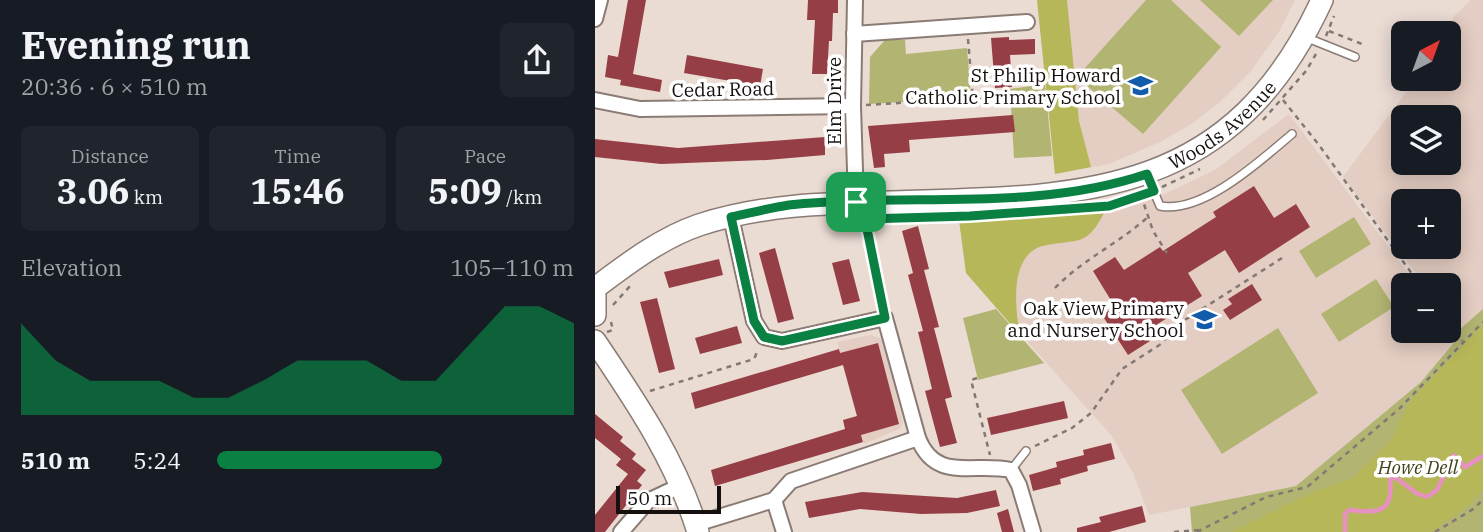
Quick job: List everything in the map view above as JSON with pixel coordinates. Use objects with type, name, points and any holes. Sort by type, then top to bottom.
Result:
[{"type":"street","points":[[595,19],[600,0]]},
{"type":"street","name":"Elm Drive","points":[[855,0],[853,106],[858,213]]},
{"type":"street","name":"Woods Avenue","points":[[595,288],[664,240],[731,217],[789,205],[858,213],[1034,198],[1150,182],[1246,111],[1276,80],[1305,37],[1322,0]]},
{"type":"street","points":[[853,34],[1027,22]]},
{"type":"street","name":"Cedar Road","points":[[595,100],[640,109],[853,106]]},
{"type":"street","points":[[731,217],[754,321],[764,337],[782,341],[885,318],[925,456],[935,463],[949,467],[1011,470],[1019,485],[1033,532]]},
{"type":"street","points":[[595,295],[603,324],[682,485],[697,528],[774,500],[791,481],[918,438]]},
{"type":"street","points":[[621,532],[648,502],[682,485]]},
{"type":"street","points":[[774,500],[784,532]]},
{"type":"lane","points":[[1305,37],[1355,57]]},
{"type":"lane","points":[[1150,182],[1160,206],[1169,208],[1198,201],[1252,167],[1292,134]]},
{"type":"lane","points":[[1011,470],[1026,451]]},
{"type":"path","points":[[967,26],[973,99]]},
{"type":"path","points":[[1329,31],[1363,44]]},
{"type":"path","points":[[853,106],[1011,96]]},
{"type":"path","points":[[1282,100],[1319,145],[1411,273]]},
{"type":"path","points":[[1084,208],[1109,206],[1141,195],[1150,182]]},
{"type":"path","points":[[1141,195],[1153,231],[1167,253]]},
{"type":"path","points":[[858,213],[885,318]]},
{"type":"path","points":[[1055,288],[1068,275],[1122,240],[1148,217]]},
{"type":"path","points":[[1026,451],[1072,428],[1091,413],[1122,369],[1161,344],[1177,325],[1282,258]]},
{"type":"path","points":[[603,324],[615,301],[636,281]]},
{"type":"path","points":[[1174,532],[1198,531],[1266,497],[1307,487],[1399,409],[1483,322]]},
{"type":"path","points":[[650,391],[754,359],[764,337]]},
{"type":"path","points":[[977,378],[971,380],[993,468]]},
{"type":"path","points":[[1435,532],[1475,508],[1483,499]]},
{"type":"shaded area","name":"St Philip Howard Catholic Primary School","points":[[1037,0],[1295,0],[1280,30],[1251,71],[1219,103],[1190,125],[1160,142],[1109,164],[1055,174]]},
{"type":"shaded area","points":[[1471,0],[1483,0],[1483,309],[1461,328],[1461,273],[1416,273],[1405,259],[1461,259],[1461,189],[1391,189],[1391,240],[1343,177],[1391,113],[1391,175],[1461,175],[1461,105],[1397,105],[1407,91],[1461,91],[1461,21],[1452,21]]},
{"type":"shaded area","name":"Oak View Primary and Nursery School","points":[[1289,114],[1391,250],[1391,259],[1398,259],[1408,273],[1391,273],[1391,343],[1454,343],[1421,382],[1296,486],[1149,515],[1134,475],[1112,436],[966,273],[959,220],[1091,215],[1156,198],[1215,170]]},
{"type":"shaded area","points":[[871,335],[882,339],[903,423],[899,429],[864,444],[837,342]]},
{"type":"green space","points":[[1037,0],[1067,0],[1079,121],[1091,167],[1055,174]]},
{"type":"green space","points":[[1146,0],[1171,0],[1221,47],[1143,134],[1077,77]]},
{"type":"green space","points":[[1200,0],[1273,0],[1239,36]]},
{"type":"green space","points":[[885,40],[905,40],[906,54],[967,48],[971,98],[869,104],[870,57]]},
{"type":"green space","points":[[1045,84],[1052,156],[1014,158],[1010,89]]},
{"type":"green space","points":[[1104,213],[1093,231],[1082,239],[1034,249],[1026,258],[1017,282],[1020,335],[966,273],[959,220]]},
{"type":"green space","points":[[1354,217],[1371,244],[1316,278],[1299,251]]},
{"type":"green space","points":[[1376,279],[1391,302],[1391,309],[1339,342],[1321,314]]},
{"type":"green space","points":[[996,309],[1044,363],[978,380],[963,318]]},
{"type":"green space","name":"Howe Dell","points":[[1483,309],[1483,532],[1192,532],[1190,507],[1296,486],[1421,382],[1454,343],[1461,343],[1461,328]]},
{"type":"green space","name":"Howe Dell","points":[[1483,324],[1483,490],[1468,506],[1431,532],[1231,532],[1309,494],[1353,478],[1391,440],[1409,403]]},
{"type":"green space","points":[[1278,328],[1318,393],[1222,454],[1181,390]]},
{"type":"building","points":[[628,0],[646,0],[633,74],[662,80],[660,92],[620,85],[621,80],[605,77],[608,55],[618,57]]},
{"type":"building","points":[[808,0],[838,0],[838,13],[833,13],[827,74],[812,74],[815,20],[807,20]]},
{"type":"building","points":[[1009,37],[1009,40],[1035,39],[1035,54],[1010,55],[1012,87],[995,88],[991,38]]},
{"type":"building","points":[[687,55],[763,69],[760,86],[684,73]]},
{"type":"building","points":[[1013,115],[1015,132],[909,140],[910,152],[884,154],[885,167],[874,168],[868,126]]},
{"type":"building","points":[[825,137],[825,155],[661,164],[595,157],[595,139],[678,148]]},
{"type":"building","points":[[1254,186],[1274,218],[1296,204],[1310,227],[1239,273],[1225,250],[1188,273],[1202,296],[1145,332],[1150,341],[1128,355],[1102,315],[1115,307],[1093,271],[1115,257],[1124,270],[1160,247],[1163,251],[1216,217],[1213,212]]},
{"type":"building","points":[[918,226],[929,269],[924,270],[939,327],[934,328],[952,397],[945,399],[957,443],[940,447],[925,391],[932,389],[918,332],[923,331],[908,275],[913,273],[902,231]]},
{"type":"building","points":[[775,248],[794,319],[778,323],[759,253]]},
{"type":"building","points":[[719,259],[723,275],[669,288],[664,272]]},
{"type":"building","points":[[849,259],[860,301],[843,305],[832,263]]},
{"type":"building","points":[[1252,284],[1262,300],[1230,320],[1223,310],[1232,304],[1228,299]]},
{"type":"building","points":[[657,298],[675,369],[659,373],[640,302]]},
{"type":"building","points":[[737,326],[742,343],[700,354],[695,338]]},
{"type":"building","points":[[878,343],[899,424],[861,435],[863,442],[715,486],[711,470],[845,429],[843,420],[857,416],[843,365],[695,409],[691,393],[839,349],[840,353]]},
{"type":"building","points":[[1064,401],[1068,418],[991,435],[987,418]]},
{"type":"building","points":[[595,414],[623,437],[620,441],[636,454],[632,459],[646,470],[637,481],[642,485],[605,532],[595,532],[595,515],[628,474],[616,465],[621,459],[595,438]]},
{"type":"building","points":[[1111,443],[1115,459],[1087,466],[1088,471],[1060,479],[1061,484],[1033,491],[1029,475],[1057,467],[1056,462],[1084,455],[1083,450]]},
{"type":"building","points":[[996,490],[1000,506],[967,513],[921,514],[860,509],[809,518],[805,502],[862,492],[957,498]]},
{"type":"building","points":[[1142,506],[1146,522],[1109,532],[1077,532],[1077,528],[1101,522],[1099,517]]},
{"type":"building","points":[[1008,509],[1014,532],[1002,532],[997,513]]},
{"type":"waterway","points":[[1345,532],[1345,514],[1349,510],[1375,511],[1386,505],[1390,480],[1395,477],[1416,493],[1427,497],[1437,490],[1454,455],[1465,467],[1483,456]]},
{"type":"place","name":"St Philip Howard Catholic Primary School","points":[[1141,86]]},
{"type":"place","name":"Oak View Primary and Nursery School","points":[[1204,319]]},
{"type":"route","points":[[1147,174],[1154,191],[1109,206],[970,216],[865,219],[885,318],[782,341],[764,337],[754,321],[731,217],[789,205],[856,202],[1034,198],[1094,190],[1147,174]]}]
